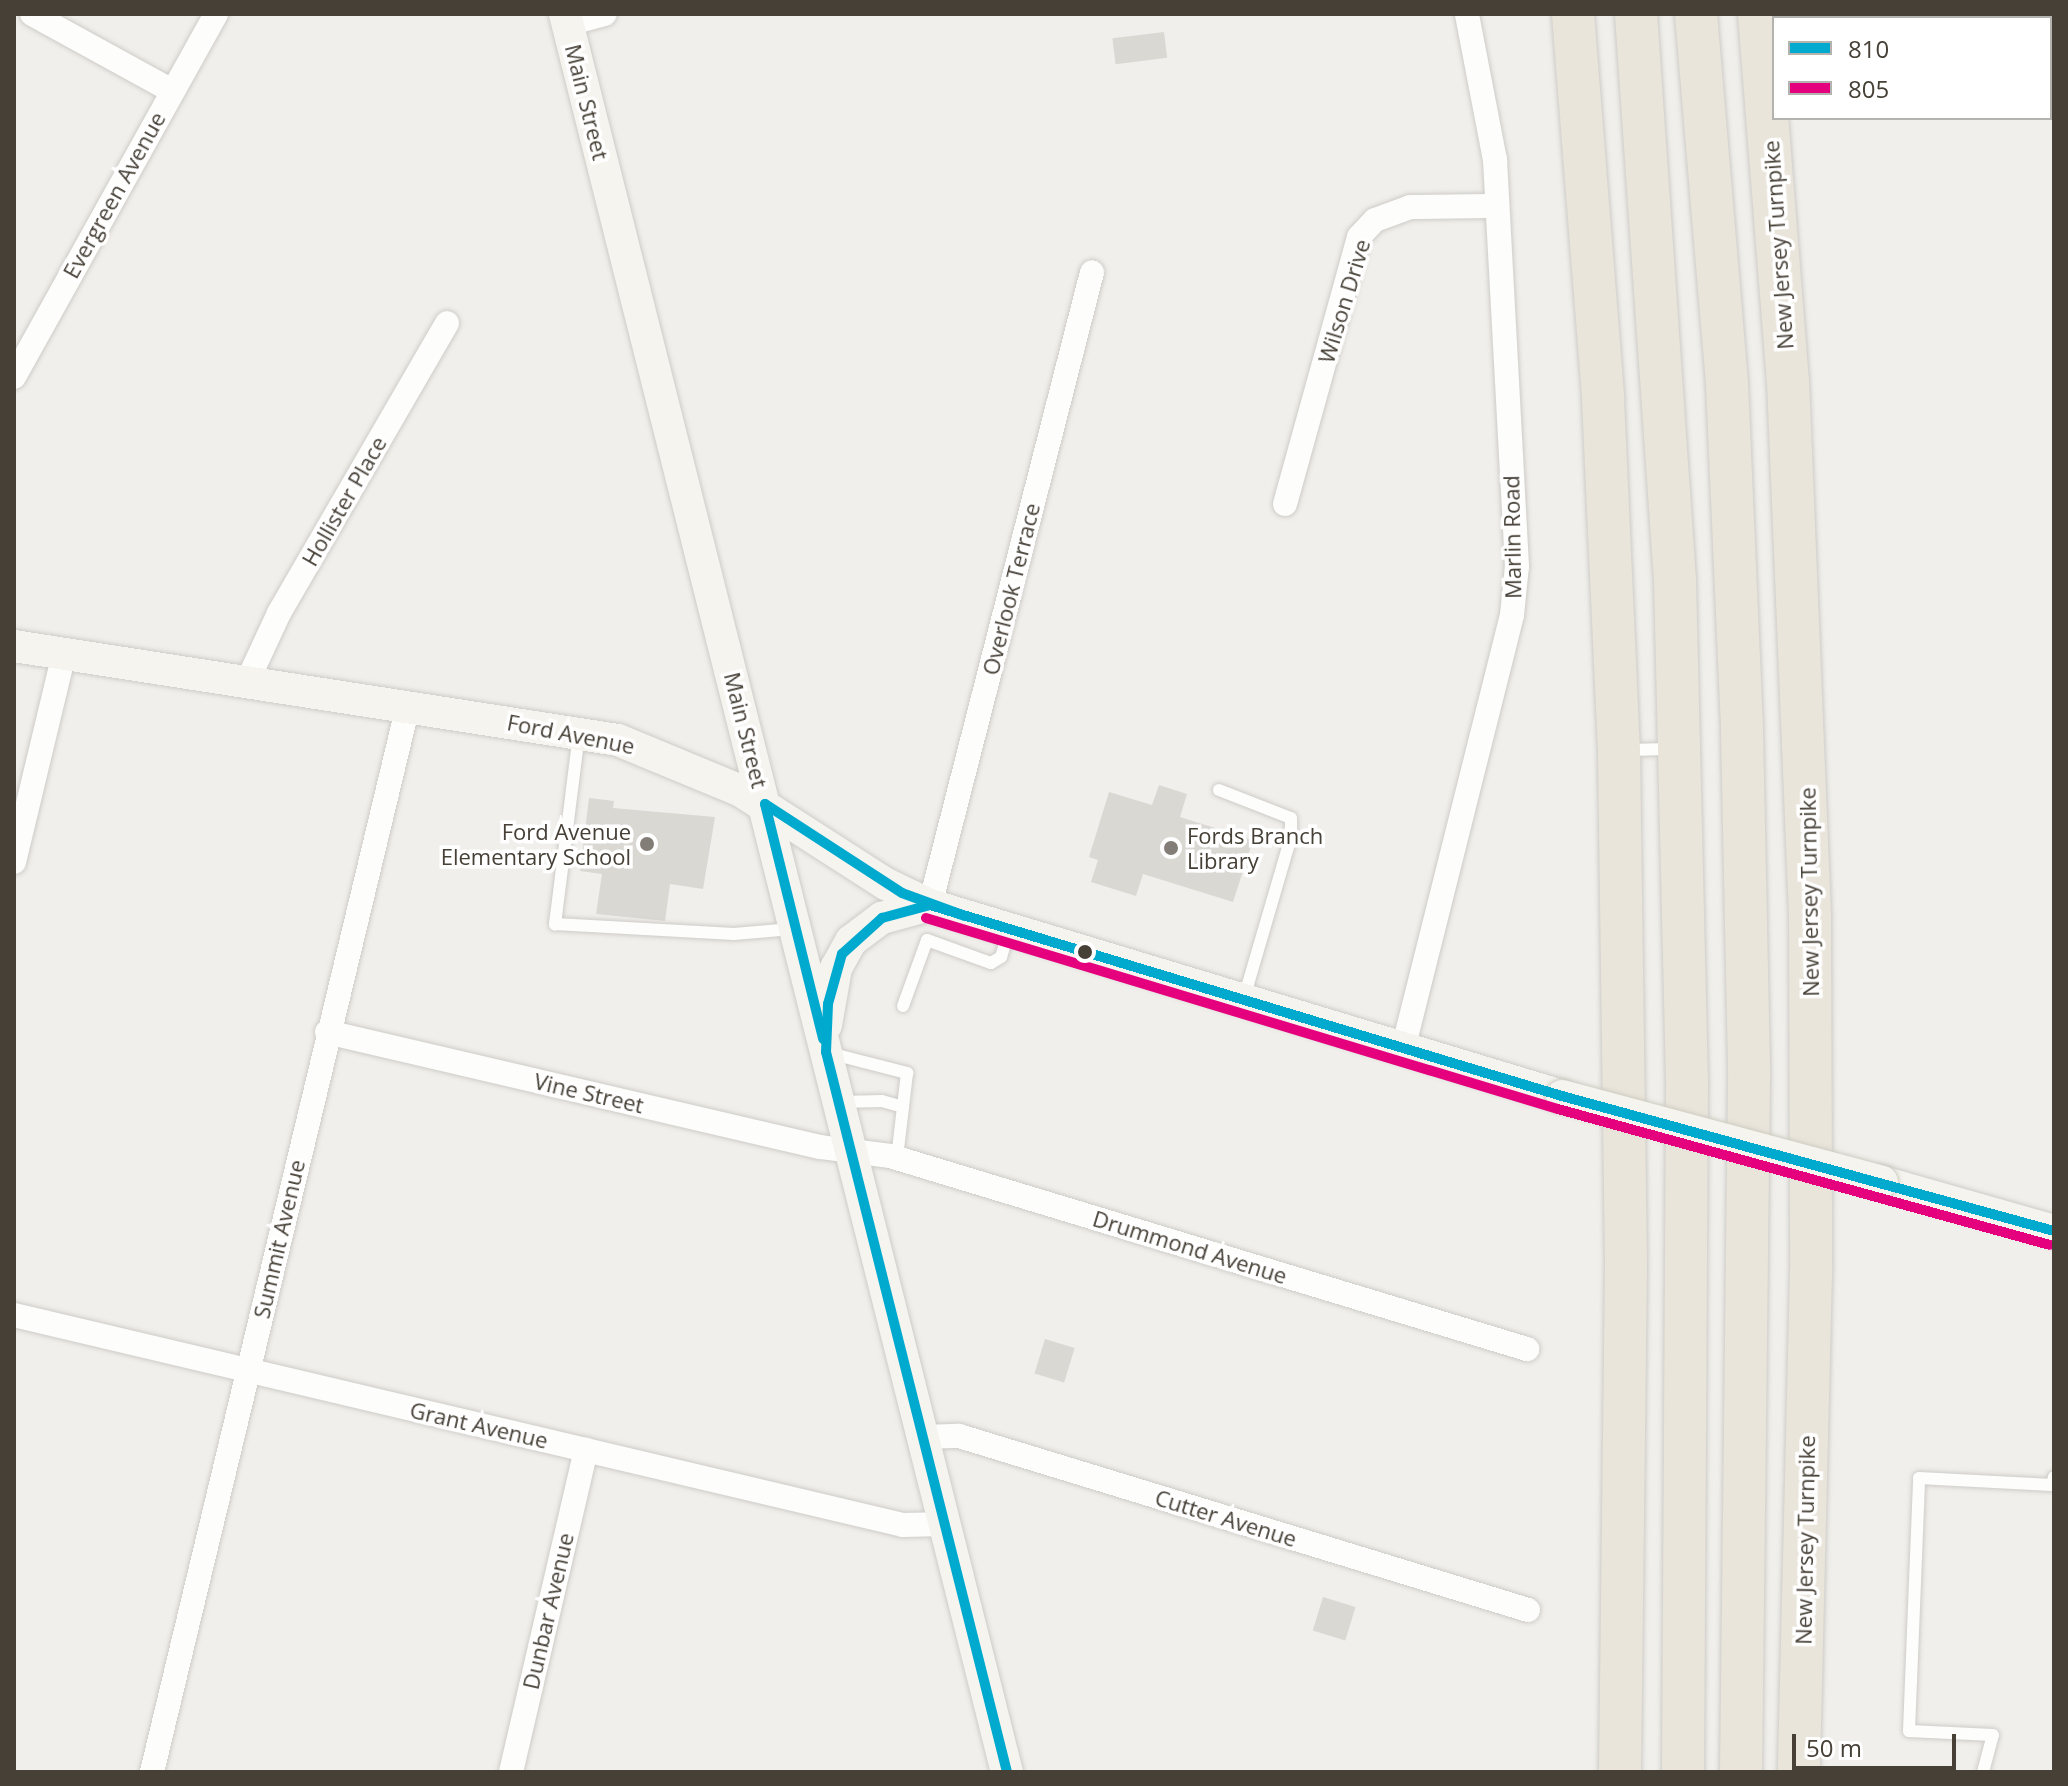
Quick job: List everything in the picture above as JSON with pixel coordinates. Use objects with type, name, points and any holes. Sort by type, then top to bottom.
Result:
[{"type":"highway","points":[[1573,14],[1603,399],[1619,750],[1626,1236],[1620,1772]]},
{"type":"highway","points":[[1636,14],[1674,549],[1680,749],[1688,1264],[1683,1772]]},
{"type":"highway","points":[[1696,14],[1727,384],[1742,748],[1749,1109],[1741,1772]]},
{"type":"highway","name":"New Jersey Turnpike","points":[[1759,14],[1788,381],[1810,915],[1811,1273],[1799,1772]]},
{"type":"street","points":[[32,14],[172,91]]},
{"type":"street","name":"Evergreen Avenue","points":[[14,377],[216,14]]},
{"type":"street","points":[[566,19],[605,14]]},
{"type":"street","name":"Marlin Road","points":[[1403,1049],[1512,615],[1517,566],[1490,121],[1467,14]]},
{"type":"street","name":"Main Street","points":[[566,19],[1007,1772]]},
{"type":"street","name":"Wilson Drive","points":[[1285,504],[1359,237],[1375,220],[1410,207],[1496,206]]},
{"type":"street","name":"Overlook Terrace","points":[[938,908],[1092,272]]},
{"type":"street","name":"Hollister Place","points":[[247,682],[279,613],[447,323]]},
{"type":"street","name":"Ford Avenue","points":[[14,646],[579,733],[662,755],[765,804],[886,884],[938,908],[1562,1096],[2054,1231]]},
{"type":"street","points":[[14,862],[64,654]]},
{"type":"street","name":"Summit Avenue","points":[[152,1772],[327,1032],[408,706]]},
{"type":"street","points":[[826,1052],[832,985],[851,941],[882,918],[938,908]]},
{"type":"street","name":"Vine Street","points":[[327,1032],[851,1152]]},
{"type":"street","name":"Drummond Avenue","points":[[851,1152],[897,1158],[1527,1349]]},
{"type":"street","name":"Grant Avenue","points":[[14,1315],[903,1525],[945,1524]]},
{"type":"street","name":"Cutter Avenue","points":[[923,1437],[959,1436],[1528,1610]]},
{"type":"street","name":"Dunbar Avenue","points":[[511,1772],[586,1450]]},
{"type":"lane","points":[[579,733],[555,924],[734,934],[795,929]]},
{"type":"lane","points":[[1619,750],[1680,749]]},
{"type":"lane","points":[[1219,790],[1291,818],[1291,837],[1243,1001]]},
{"type":"lane","points":[[937,944],[938,908]]},
{"type":"lane","points":[[903,1006],[927,940],[991,963],[1001,957],[1009,930]]},
{"type":"lane","points":[[826,1052],[907,1073],[897,1158]]},
{"type":"lane","points":[[839,1102],[882,1101],[903,1107]]},
{"type":"lane","points":[[1983,1772],[1993,1735],[1909,1731],[1919,1478],[2052,1485],[2054,1477]]},
{"type":"building","points":[[1164,32],[1167,58],[1116,64],[1112,38]]},
{"type":"building","name":"Fords Branch Library","points":[[1159,785],[1187,794],[1180,817],[1253,840],[1233,902],[1143,874],[1136,896],[1091,882],[1098,860],[1089,857],[1109,792],[1152,805]]},
{"type":"building","name":"Ford Avenue Elementary School","points":[[589,798],[614,801],[613,808],[715,817],[703,889],[670,884],[665,921],[596,914],[602,874],[580,871]]},
{"type":"building","points":[[1045,1339],[1075,1348],[1064,1382],[1034,1373]]},
{"type":"building","points":[[1323,1597],[1356,1607],[1345,1640],[1313,1630]]},
{"type":"transit line","name":"810","points":[[765,804],[902,893],[965,916]]},
{"type":"transit line","name":"810","points":[[765,804],[823,1039]]},
{"type":"transit line","name":"810","points":[[1007,1772],[826,1052],[828,1004],[842,954],[882,918],[930,905],[1562,1096],[2054,1231]]},
{"type":"transit line","name":"805","points":[[926,918],[1558,1109],[2050,1245]]},
{"type":"place","name":"Ford Avenue Elementary School","points":[[647,844]]},
{"type":"place","name":"Fords Branch Library","points":[[1171,848]]}]
